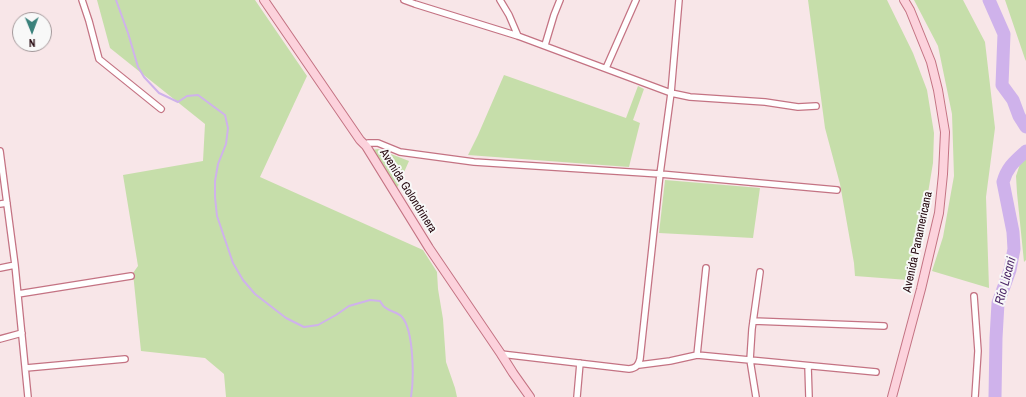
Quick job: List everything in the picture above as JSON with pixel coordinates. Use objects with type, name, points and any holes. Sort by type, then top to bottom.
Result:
[{"type":"street","points":[[82,0],[99,59],[161,109]]},
{"type":"street","name":"Avenida Golondrinera","points":[[264,0],[360,140],[366,146],[429,248],[530,397]]},
{"type":"street","points":[[404,0],[545,45],[671,93],[690,97],[764,102],[798,107],[816,106]]},
{"type":"street","points":[[500,0],[509,15],[518,36]]},
{"type":"street","points":[[545,45],[560,0]]},
{"type":"street","points":[[606,68],[636,0]]},
{"type":"street","points":[[639,365],[660,174],[671,93],[679,0]]},
{"type":"street","name":"Avenida Panamericana","points":[[892,397],[921,289],[939,213],[945,132],[938,90],[931,62],[910,10],[904,0]]},
{"type":"street","points":[[366,146],[368,143],[378,143],[400,152],[474,162],[660,174],[837,190]]},
{"type":"street","points":[[0,151],[15,265],[28,397]]},
{"type":"street","points":[[0,204],[7,204]]},
{"type":"street","points":[[0,268],[15,265]]},
{"type":"street","points":[[697,355],[706,268]]},
{"type":"street","points":[[756,397],[750,360],[753,321],[760,272]]},
{"type":"street","points":[[18,294],[131,276]]},
{"type":"street","points":[[974,296],[978,351],[975,397]]},
{"type":"street","points":[[753,321],[884,326]]},
{"type":"street","points":[[0,339],[22,333]]},
{"type":"street","points":[[501,354],[629,369],[639,365],[670,361],[697,355],[876,372]]},
{"type":"street","points":[[26,368],[125,359]]},
{"type":"street","points":[[577,397],[580,363]]},
{"type":"street","points":[[808,366],[809,397]]},
{"type":"green space","points":[[97,0],[255,0],[307,76],[260,177],[423,250],[437,272],[443,319],[446,362],[457,397],[226,397],[224,374],[205,358],[141,351],[133,273],[138,266],[123,175],[203,161],[205,124],[110,48]]},
{"type":"green space","points":[[808,0],[887,0],[913,53],[927,90],[934,133],[933,163],[925,211],[908,280],[855,276],[840,184],[825,128]]},
{"type":"green space","points":[[914,0],[963,0],[985,42],[995,128],[986,197],[989,288],[932,271],[943,237],[954,176],[952,114],[938,46]]},
{"type":"green space","points":[[1005,0],[1026,0],[1026,61],[1025,59]]},
{"type":"green space","points":[[504,75],[626,118],[638,86],[644,89],[633,120],[640,123],[629,167],[468,155]]},
{"type":"green space","points":[[378,149],[409,161],[397,188],[371,150]]},
{"type":"green space","points":[[1026,158],[1026,260],[1024,262],[1016,176],[1020,164]]},
{"type":"green space","points":[[665,180],[760,188],[753,238],[659,233]]},
{"type":"waterway","points":[[116,0],[138,67],[144,77],[159,93],[178,102],[187,96],[198,95],[225,115],[228,128],[226,144],[218,164],[215,181],[217,216],[233,263],[243,280],[255,294],[286,318],[304,327],[318,325],[349,306],[370,300],[380,301],[385,308],[402,317],[409,333],[413,379],[411,397]]},
{"type":"waterway","name":"Río Licani","points":[[989,0],[1004,34],[1002,85],[1013,100],[1019,116],[1026,127]]},
{"type":"waterway","name":"Río Licani","points":[[995,397],[998,303],[1010,270],[1014,249],[1013,232],[1003,182],[1009,168],[1026,151]]}]
